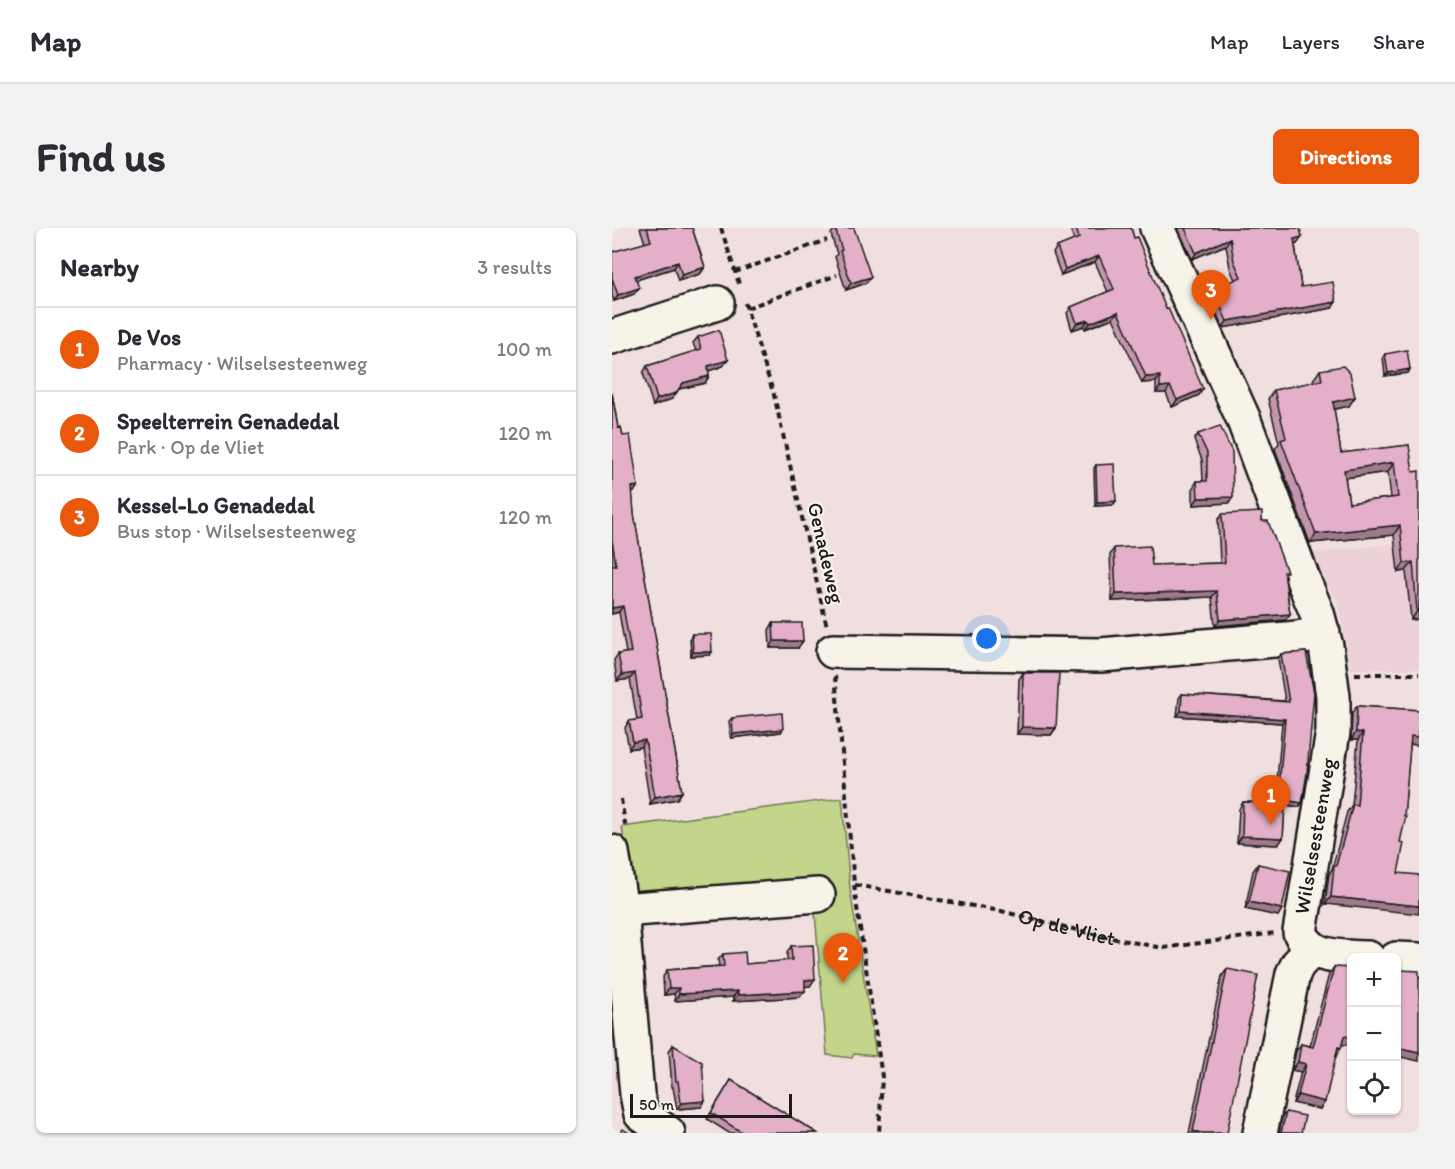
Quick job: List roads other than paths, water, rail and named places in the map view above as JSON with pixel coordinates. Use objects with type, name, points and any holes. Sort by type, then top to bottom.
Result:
[{"type":"street","name":"Wilselsesteenweg","points":[[1157,228],[1243,418],[1323,633],[1333,696],[1333,732],[1300,925],[1303,939],[1312,950]]},
{"type":"street","points":[[612,337],[732,306]]},
{"type":"street","points":[[832,651],[1101,655],[1298,638],[1323,633]]},
{"type":"street","points":[[619,843],[617,909],[637,1094],[641,1114],[668,1133]]},
{"type":"street","points":[[617,909],[818,895]]},
{"type":"street","points":[[1260,1133],[1293,974],[1298,964],[1312,950],[1322,955],[1347,956]]},
{"type":"street","points":[[1401,959],[1419,960]]},
{"type":"place","name":"Kessel-Lo Genadedal","points":[[1211,320]]},
{"type":"place","name":"De Vos","points":[[1271,825]]},
{"type":"place","name":"Speelterrein Genadedal","points":[[843,983]]}]
